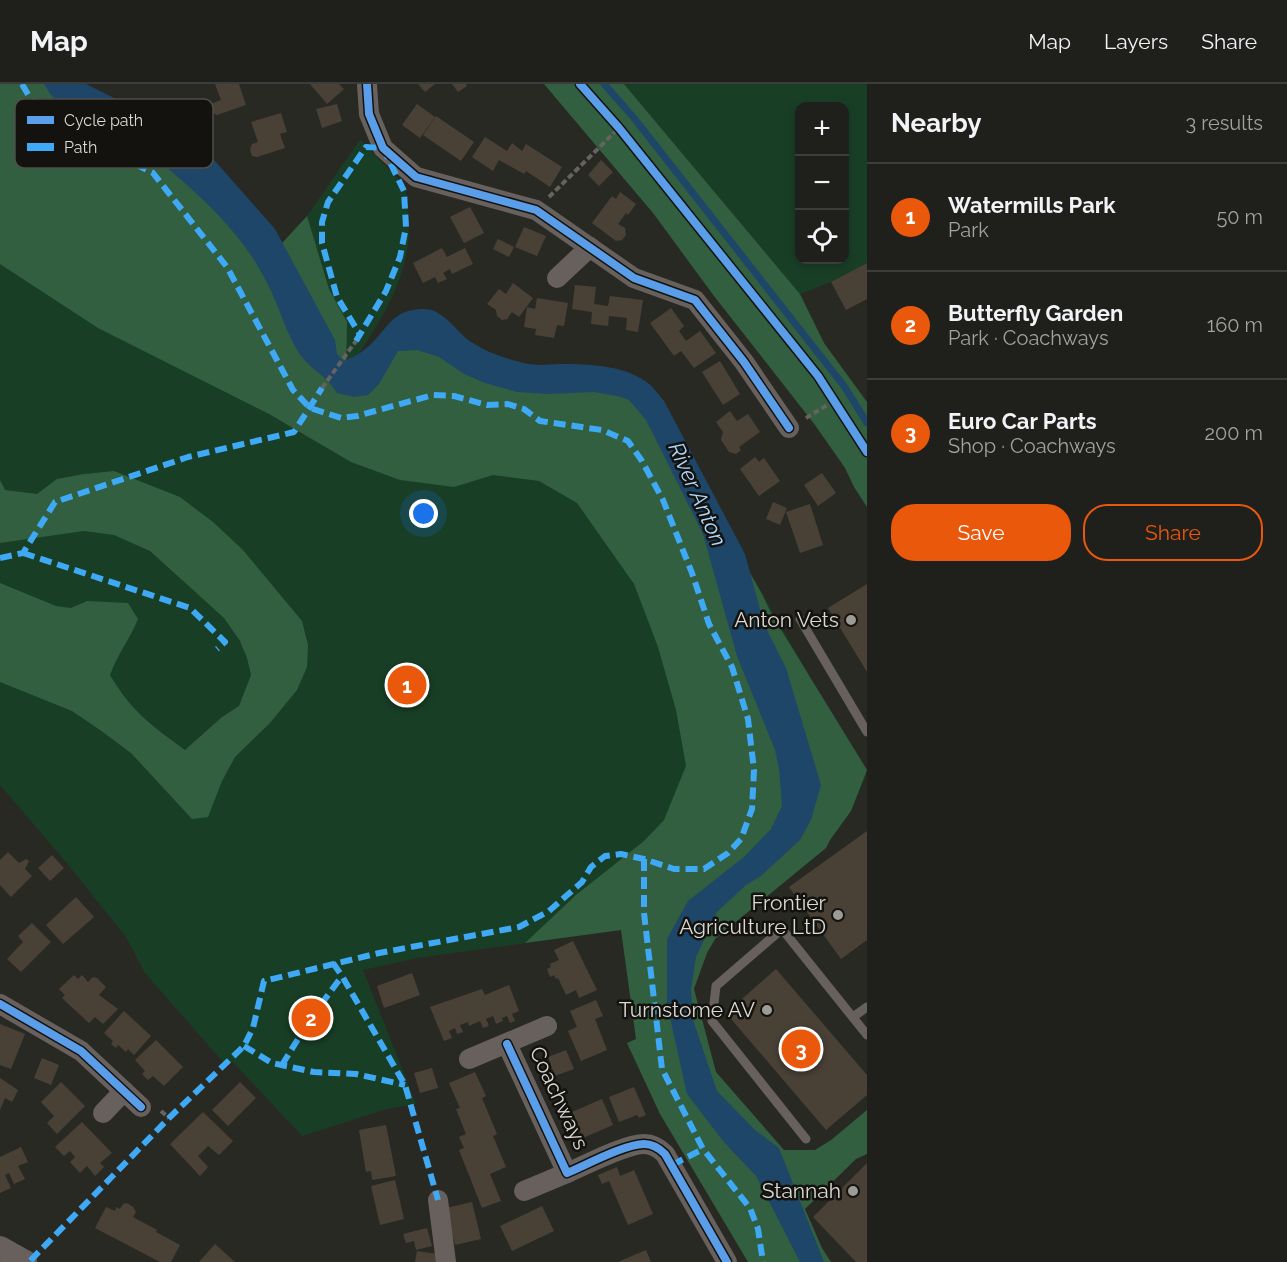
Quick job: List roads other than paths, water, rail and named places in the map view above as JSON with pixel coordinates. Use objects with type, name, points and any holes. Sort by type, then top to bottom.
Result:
[{"type":"street","points":[[367,84],[369,114],[382,148],[416,177],[536,210],[634,278],[695,300],[744,362],[789,428]]},
{"type":"street","points":[[557,278],[590,247]]},
{"type":"street","points":[[0,1004],[81,1051],[141,1107]]},
{"type":"street","name":"Coachways","points":[[469,1059],[547,1026]]},
{"type":"street","name":"Coachways","points":[[507,1044],[567,1173]]},
{"type":"street","points":[[103,1113],[123,1091]]},
{"type":"street","name":"Coachways","points":[[524,1191],[627,1148],[645,1143],[656,1146],[672,1165],[727,1262]]},
{"type":"street","points":[[438,1200],[446,1262]]},
{"type":"street","points":[[0,1248],[26,1262]]},
{"type":"lane","points":[[800,619],[867,732]]},
{"type":"lane","points":[[806,1139],[712,1022],[716,986],[782,929],[867,1035]]},
{"type":"lane","points":[[853,1017],[867,1007]]},
{"type":"water","points":[[44,84],[86,84],[116,99],[55,99]]},
{"type":"water","name":"River Anton","points":[[213,159],[275,229],[335,340],[337,354],[344,361],[364,350],[395,318],[410,310],[429,309],[443,316],[467,339],[495,354],[530,364],[582,364],[604,366],[626,372],[653,387],[664,401],[745,554],[764,624],[786,668],[821,785],[811,820],[800,840],[717,912],[696,957],[691,989],[693,1020],[717,1091],[755,1130],[779,1148],[824,1262],[800,1262],[756,1176],[723,1141],[687,1094],[667,1004],[667,939],[688,901],[744,857],[771,829],[782,806],[775,750],[737,656],[703,534],[646,420],[629,400],[617,396],[594,392],[548,394],[517,392],[485,383],[464,374],[439,357],[417,350],[398,351],[379,384],[368,395],[354,397],[337,393],[328,381],[301,357],[288,333],[270,288],[240,240],[187,185],[167,168],[213,168]]},
{"type":"waterway","points":[[604,84],[634,118],[844,386],[867,423]]},
{"type":"place","name":"Anton Vets","points":[[851,620]]},
{"type":"place","name":"Watermills Park","points":[[407,685]]},
{"type":"place","name":"Frontier Agriculture LtD","points":[[838,915]]},
{"type":"place","name":"Turnstome AV","points":[[767,1010]]},
{"type":"place","name":"Butterfly Garden","points":[[311,1018]]},
{"type":"place","name":"Euro Car Parts","points":[[801,1049]]},
{"type":"place","name":"Stannah","points":[[853,1191]]}]
